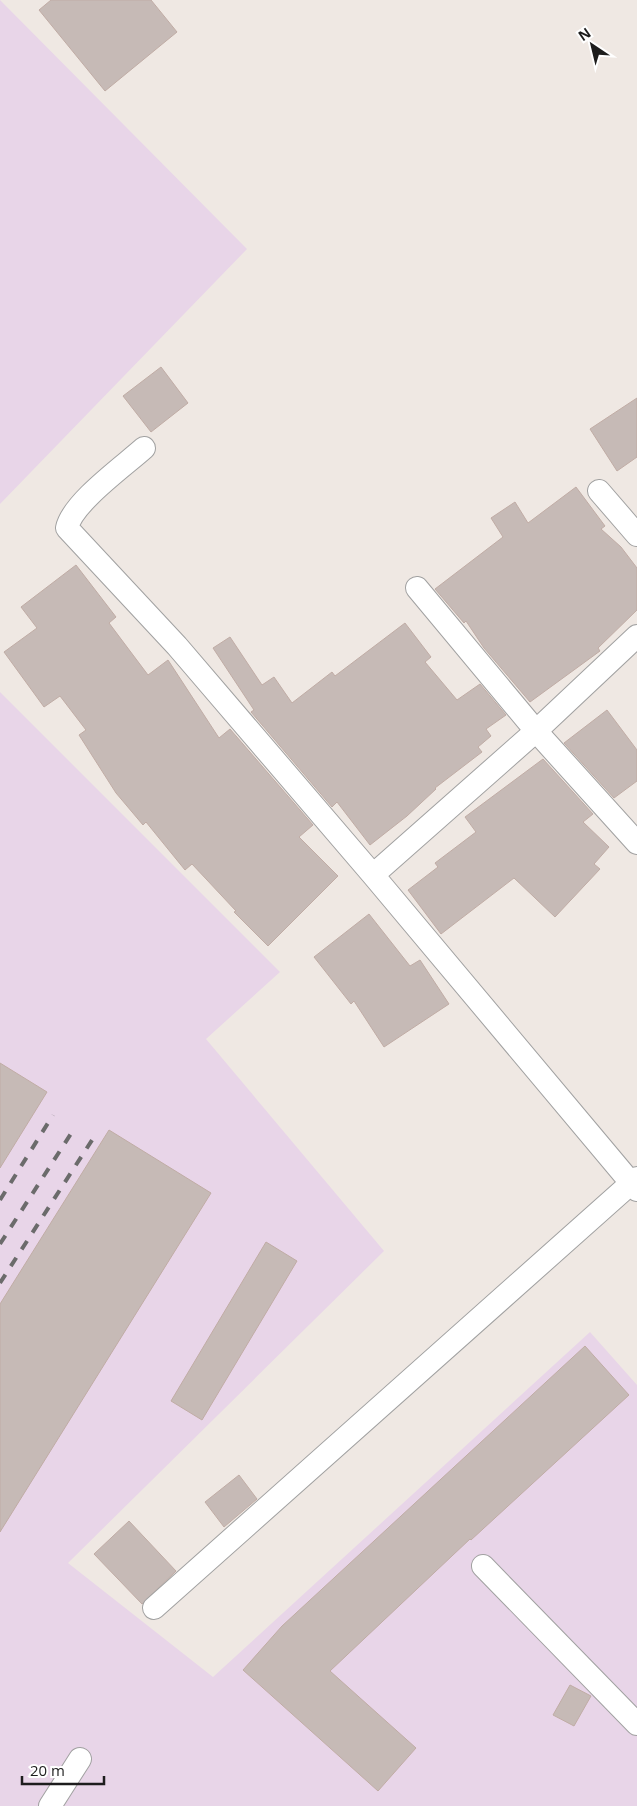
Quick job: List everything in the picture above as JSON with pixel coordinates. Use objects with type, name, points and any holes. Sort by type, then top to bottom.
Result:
[{"type":"street","points":[[144,448],[80,505],[69,518],[67,528],[177,646],[635,1183],[154,1608]]},
{"type":"street","points":[[600,490],[637,535]]},
{"type":"street","points":[[417,588],[536,731],[637,843]]},
{"type":"street","points":[[373,875],[536,731],[637,636]]},
{"type":"street","points":[[483,1566],[637,1724]]},
{"type":"street","points":[[50,1806],[80,1760]]},
{"type":"shaded area","points":[[0,0],[247,249],[0,504]]},
{"type":"shaded area","points":[[0,692],[280,972],[206,1039],[384,1251],[68,1563],[213,1677],[590,1332],[637,1385],[637,1806],[0,1806]]},
{"type":"building","points":[[51,0],[151,0],[177,32],[105,91],[39,10]]},
{"type":"building","points":[[161,367],[188,403],[151,432],[123,396]]},
{"type":"building","points":[[637,398],[637,457],[617,471],[590,429]]},
{"type":"building","points":[[576,487],[605,526],[601,529],[621,547],[637,568],[637,610],[598,648],[600,651],[530,702],[484,648],[466,621],[464,623],[435,589],[503,537],[491,518],[515,502],[528,523]]},
{"type":"building","points":[[76,565],[116,617],[109,623],[148,675],[168,660],[219,738],[230,729],[313,825],[299,837],[338,876],[268,946],[234,912],[236,911],[192,864],[185,870],[146,822],[143,825],[116,793],[79,735],[86,730],[60,696],[44,707],[4,652],[37,628],[21,607]]},
{"type":"building","points":[[405,623],[431,657],[425,662],[457,700],[480,684],[506,715],[486,729],[491,736],[478,747],[482,752],[435,788],[407,816],[370,845],[337,802],[332,807],[251,712],[254,710],[213,648],[230,637],[262,685],[274,677],[292,703],[332,672],[335,676]]},
{"type":"building","points":[[607,710],[637,750],[637,781],[614,798],[564,743]]},
{"type":"building","points":[[543,759],[593,814],[583,822],[609,847],[594,864],[600,869],[555,917],[514,878],[441,934],[408,890],[438,867],[435,863],[476,832],[465,817]]},
{"type":"building","points":[[369,914],[410,966],[420,960],[449,1004],[384,1047],[354,1001],[351,1004],[314,957]]},
{"type":"building","points":[[0,1063],[47,1092],[0,1168]]},
{"type":"building","points":[[109,1130],[211,1193],[0,1532],[0,1304]]},
{"type":"building","points":[[266,1242],[297,1261],[202,1420],[171,1401]]},
{"type":"building","points":[[585,1346],[629,1395],[470,1539],[330,1671],[416,1748],[378,1791],[243,1670],[282,1626]]},
{"type":"building","points":[[239,1475],[257,1499],[224,1527],[205,1502]]},
{"type":"building","points":[[129,1521],[176,1571],[142,1604],[94,1554]]},
{"type":"building","points":[[570,1685],[591,1696],[574,1726],[553,1715]]},
{"type":"railway","points":[[0,1200],[53,1115]]},
{"type":"railway","points":[[0,1244],[74,1129]]},
{"type":"railway","points":[[0,1283],[94,1137]]}]
